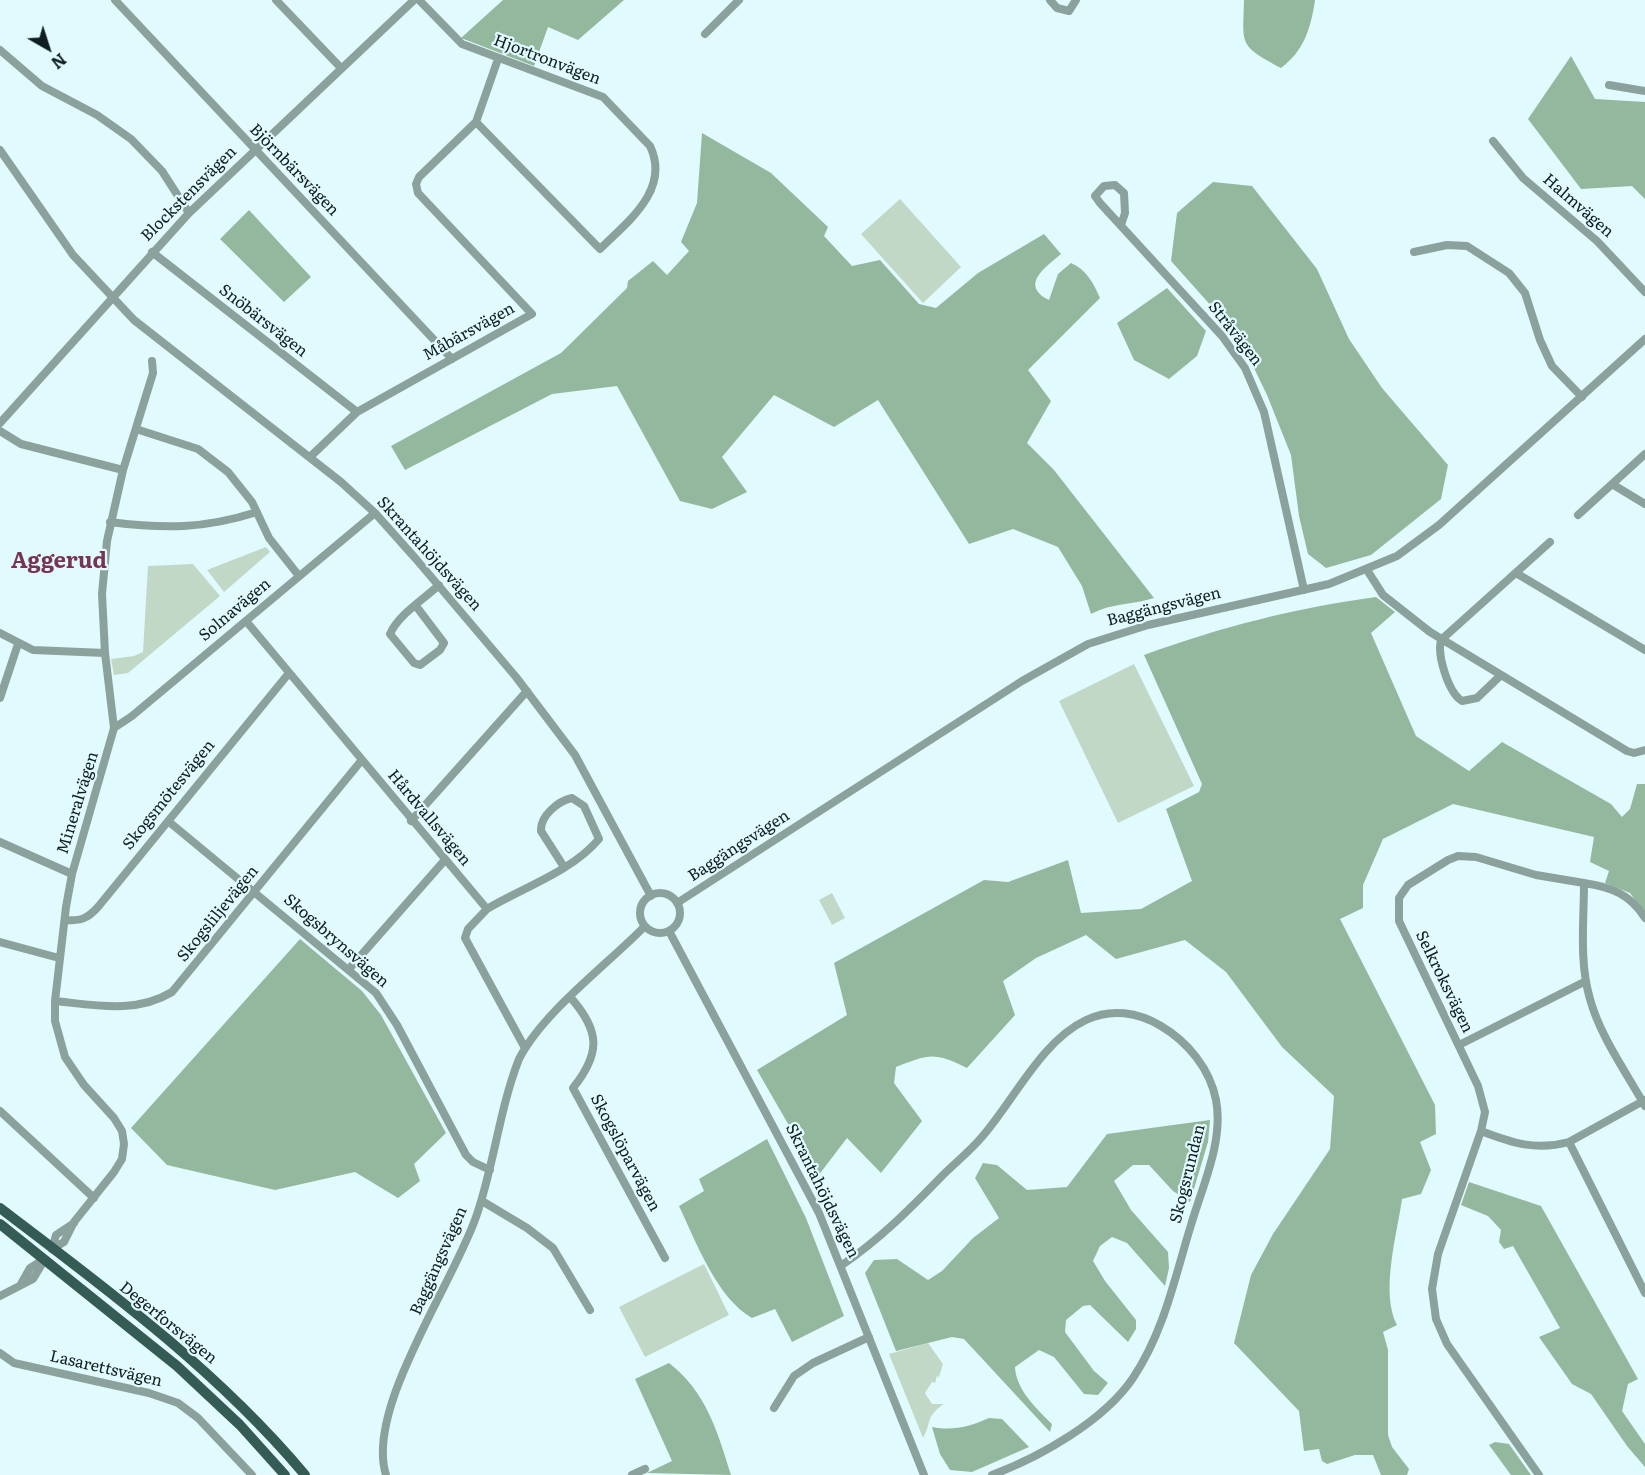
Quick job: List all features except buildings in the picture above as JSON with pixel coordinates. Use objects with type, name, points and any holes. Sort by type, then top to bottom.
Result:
[{"type":"main road","name":"Degerforsvägen","points":[[0,1208],[206,1372],[262,1427],[305,1475]]},
{"type":"main road","name":"Degerforsvägen","points":[[0,1224],[177,1366],[240,1425],[285,1475]]},
{"type":"main road","points":[[45,1259],[52,1249]]},
{"type":"street","name":"Björnbärsvägen","points":[[116,0],[254,151],[452,359]]},
{"type":"street","points":[[276,0],[341,68]]},
{"type":"street","name":"Blockstensvägen","points":[[0,423],[189,213],[416,0]]},
{"type":"street","name":"Hjortronvägen","points":[[416,0],[462,44],[590,91],[613,106],[650,146],[654,154],[648,201],[600,249],[476,122]]},
{"type":"street","points":[[705,34],[739,0]]},
{"type":"street","points":[[1050,0],[1058,8],[1069,11],[1076,0]]},
{"type":"street","points":[[0,50],[42,86],[97,115],[131,138],[162,171],[189,213]]},
{"type":"street","points":[[476,122],[498,59]]},
{"type":"street","points":[[1609,85],[1645,91]]},
{"type":"street","name":"Måbärsvägen","points":[[310,457],[357,412],[532,314],[418,192],[419,177],[476,122]]},
{"type":"street","name":"Halmvägen","points":[[1493,141],[1523,178],[1597,241],[1645,292]]},
{"type":"street","name":"Skrantahöjdsvägen","points":[[0,150],[56,232],[111,297],[163,344],[310,457],[375,513],[439,585],[527,691],[574,755],[651,896]]},
{"type":"street","name":"Stråvägen","points":[[1121,225],[1125,213],[1124,193],[1115,184],[1104,186],[1095,196],[1121,225],[1222,336],[1245,368],[1264,412],[1304,590]]},
{"type":"street","points":[[1414,252],[1447,245],[1467,246],[1509,273],[1525,293],[1552,366],[1582,397]]},
{"type":"street","name":"Snöbärsvägen","points":[[152,252],[357,412]]},
{"type":"street","name":"Baggängsvägen","points":[[677,903],[1022,681],[1088,645],[1148,625],[1329,584],[1397,556],[1439,525],[1645,339]]},
{"type":"street","name":"Mineralvägen","points":[[52,1249],[56,1235],[74,1222],[122,1159],[122,1131],[74,1072],[65,1057],[57,1031],[55,1001],[72,874],[114,728],[105,653],[103,583],[110,522],[123,470],[153,373],[152,361]]},
{"type":"street","points":[[136,429],[189,445],[213,459],[242,486],[269,538],[299,576]]},
{"type":"street","points":[[0,431],[21,444],[123,470]]},
{"type":"street","points":[[1578,515],[1645,454]]},
{"type":"street","points":[[1612,484],[1645,504]]},
{"type":"street","points":[[110,522],[162,528],[190,527],[214,524],[257,512]]},
{"type":"street","name":"Solnavägen","points":[[114,728],[132,716],[375,513]]},
{"type":"street","points":[[1500,676],[1477,698],[1462,701],[1454,693],[1441,656],[1441,640],[1550,542]]},
{"type":"street","points":[[1367,570],[1383,595],[1441,640],[1627,751],[1634,753],[1645,750]]},
{"type":"street","points":[[1516,573],[1645,650]]},
{"type":"street","points":[[416,606],[444,643],[440,650],[420,665],[414,663],[390,633],[393,627],[416,606],[439,585]]},
{"type":"street","name":"Hårdvallsvägen","points":[[246,621],[444,861],[487,909]]},
{"type":"street","points":[[0,633],[33,650],[105,653]]},
{"type":"street","points":[[0,698],[18,644]]},
{"type":"street","name":"Skogsmötesvägen","points":[[65,920],[79,921],[88,918],[289,673]]},
{"type":"street","points":[[411,821],[527,691]]},
{"type":"street","name":"Skogsliljevägen","points":[[55,1001],[122,1007],[136,1006],[160,999],[180,983],[361,761]]},
{"type":"street","points":[[525,1047],[465,938],[468,929],[487,909],[564,867],[585,854],[599,838],[584,806],[572,798],[564,800],[548,814],[541,824],[541,831],[564,867]]},
{"type":"street","name":"Skogsbrynsvägen","points":[[168,821],[376,993],[385,1004],[466,1155],[473,1162],[490,1170]]},
{"type":"street","points":[[0,842],[72,874]]},
{"type":"street","name":"Selkroksvägen","points":[[1539,1475],[1447,1344],[1436,1319],[1432,1289],[1438,1254],[1481,1131],[1485,1112],[1483,1098],[1459,1045],[1403,932],[1398,909],[1403,891],[1413,881],[1448,860],[1466,855],[1536,875],[1614,889],[1625,895],[1645,918]]},
{"type":"street","points":[[349,969],[444,861]]},
{"type":"street","points":[[1481,1131],[1530,1147],[1542,1148],[1569,1142],[1644,1102],[1598,1021],[1586,981],[1584,883]]},
{"type":"street","points":[[667,895],[677,903],[679,919],[669,931],[657,933],[645,926],[641,919],[641,909],[651,896],[667,895]]},
{"type":"street","name":"Baggängsvägen","points":[[386,1475],[382,1439],[390,1405],[470,1235],[482,1201],[514,1073],[525,1047],[571,998],[645,926]]},
{"type":"street","name":"Skrantahöjdsvägen","points":[[669,931],[803,1182],[842,1265],[924,1475]]},
{"type":"street","points":[[0,942],[59,958]]},
{"type":"street","points":[[1459,1045],[1586,981]]},
{"type":"street","name":"Skogslöparvägen","points":[[571,998],[589,1022],[594,1048],[586,1068],[573,1088],[665,1258]]},
{"type":"street","name":"Skogsrundan","points":[[842,1265],[884,1232],[981,1139],[1048,1050],[1083,1021],[1113,1012],[1141,1016],[1177,1036],[1200,1062],[1215,1098],[1215,1136],[1166,1310],[1154,1340],[1133,1378],[1121,1393],[1095,1416],[1025,1463],[992,1475]]},
{"type":"street","points":[[0,1111],[94,1198]]},
{"type":"street","points":[[1569,1142],[1645,1293]]},
{"type":"street","points":[[482,1201],[527,1228],[553,1248],[590,1310]]},
{"type":"street","points":[[0,1296],[21,1284],[30,1268],[45,1259]]},
{"type":"street","points":[[774,1408],[794,1376],[813,1363],[869,1337]]},
{"type":"street","name":"Lasarettsvägen","points":[[0,1353],[14,1363],[149,1392],[178,1403],[198,1418],[252,1475]]},
{"type":"street","points":[[632,1475],[645,1469]]},
{"type":"green space","points":[[503,0],[624,0],[578,40],[548,27],[534,66],[461,38]]},
{"type":"green space","points":[[1244,0],[1315,0],[1311,20],[1301,46],[1281,68],[1257,54],[1246,42],[1243,26]]},
{"type":"green space","points":[[1571,56],[1595,99],[1645,102],[1645,199],[1632,186],[1581,189],[1528,119]]},
{"type":"green space","points":[[702,133],[771,173],[828,227],[824,236],[852,266],[880,260],[919,304],[936,308],[978,273],[1044,234],[1061,254],[1038,276],[1036,288],[1040,294],[1049,300],[1058,274],[1071,263],[1085,273],[1100,298],[1028,370],[1051,401],[1027,443],[1054,470],[1154,598],[1106,608],[1091,614],[1082,586],[1058,547],[1013,529],[969,544],[878,400],[834,427],[774,395],[722,457],[747,492],[712,509],[680,501],[617,386],[552,394],[405,470],[391,446],[561,353],[627,288],[628,281],[653,261],[667,275],[689,251],[681,242],[697,203]]},
{"type":"green space","points":[[1213,182],[1252,186],[1317,269],[1349,339],[1382,388],[1448,465],[1441,499],[1371,555],[1326,568],[1308,554],[1299,516],[1291,455],[1267,395],[1239,337],[1171,261],[1177,213]]},
{"type":"green space","points":[[900,199],[961,267],[923,303],[861,234]]},
{"type":"green space","points":[[249,210],[311,277],[284,302],[220,239]]},
{"type":"green space","points":[[1167,288],[1206,331],[1197,356],[1169,379],[1134,360],[1117,323]]},
{"type":"green space","points":[[266,547],[270,552],[224,592],[207,570]]},
{"type":"green space","points":[[193,564],[220,596],[128,673],[114,675],[111,659],[134,656],[143,652],[148,566]]},
{"type":"green space","points":[[1376,597],[1395,612],[1371,633],[1416,736],[1469,771],[1502,742],[1611,804],[1622,817],[1630,809],[1637,784],[1645,784],[1645,914],[1630,893],[1605,883],[1609,871],[1590,862],[1594,837],[1453,804],[1383,839],[1363,885],[1363,908],[1340,919],[1435,1105],[1436,1134],[1420,1142],[1431,1170],[1421,1194],[1402,1199],[1390,1280],[1392,1312],[1397,1325],[1383,1332],[1388,1350],[1388,1435],[1392,1447],[1409,1469],[1407,1475],[1381,1475],[1373,1455],[1355,1455],[1327,1464],[1322,1461],[1319,1449],[1304,1451],[1299,1411],[1234,1343],[1251,1275],[1273,1234],[1330,1149],[1334,1096],[1282,1047],[1226,972],[1185,940],[1116,959],[1086,935],[1036,958],[1003,981],[1015,1015],[967,1068],[939,1057],[925,1057],[896,1067],[894,1083],[922,1121],[881,1173],[847,1138],[818,1176],[757,1070],[847,1015],[834,963],[984,880],[1008,882],[1068,860],[1081,913],[1141,909],[1192,881],[1166,809],[1199,792],[1202,784],[1144,655],[1258,620]]},
{"type":"green space","points":[[1134,664],[1194,786],[1118,823],[1059,701]]},
{"type":"green space","points":[[832,893],[845,918],[832,925],[819,900]]},
{"type":"green space","points":[[300,939],[362,991],[381,1015],[446,1133],[414,1164],[420,1181],[398,1198],[355,1172],[275,1190],[167,1165],[131,1128]]},
{"type":"green space","points":[[1210,1120],[1208,1142],[1190,1202],[1173,1191],[1149,1165],[1133,1165],[1114,1181],[1131,1210],[1168,1252],[1169,1268],[1165,1286],[1127,1243],[1112,1237],[1100,1246],[1093,1261],[1105,1281],[1136,1320],[1136,1329],[1128,1342],[1090,1305],[1083,1306],[1066,1320],[1065,1332],[1094,1371],[1108,1383],[1098,1395],[1084,1394],[1054,1357],[1039,1350],[1015,1367],[1023,1391],[1052,1424],[1050,1432],[964,1339],[952,1337],[896,1351],[865,1273],[874,1260],[897,1259],[928,1280],[942,1271],[973,1238],[999,1218],[975,1178],[983,1163],[997,1165],[1027,1190],[1067,1187],[1107,1134]]},
{"type":"green space","points":[[767,1139],[806,1218],[844,1316],[792,1342],[775,1309],[752,1318],[728,1297],[700,1252],[679,1206],[704,1191],[699,1179]]},
{"type":"green space","points":[[1469,1182],[1541,1206],[1638,1379],[1628,1384],[1622,1411],[1645,1444],[1645,1467],[1627,1446],[1591,1394],[1572,1384],[1539,1337],[1560,1328],[1513,1246],[1504,1249],[1499,1242],[1501,1230],[1488,1216],[1461,1205]]},
{"type":"green space","points":[[704,1264],[729,1315],[645,1357],[619,1307]]},
{"type":"green space","points":[[928,1343],[943,1364],[939,1377],[937,1376],[935,1383],[932,1382],[925,1393],[932,1404],[944,1404],[931,1416],[923,1438],[889,1354]]},
{"type":"green space","points":[[669,1363],[692,1386],[709,1414],[731,1475],[647,1473],[672,1461],[635,1379]]},
{"type":"green space","points":[[989,1418],[1002,1419],[1029,1447],[972,1472],[950,1470],[940,1454],[932,1427],[947,1429],[961,1427]]},
{"type":"green space","points":[[1495,1442],[1509,1444],[1531,1475],[1511,1475],[1489,1445]]},
{"type":"district","name":"Aggerud","points":[[59,562]]}]
